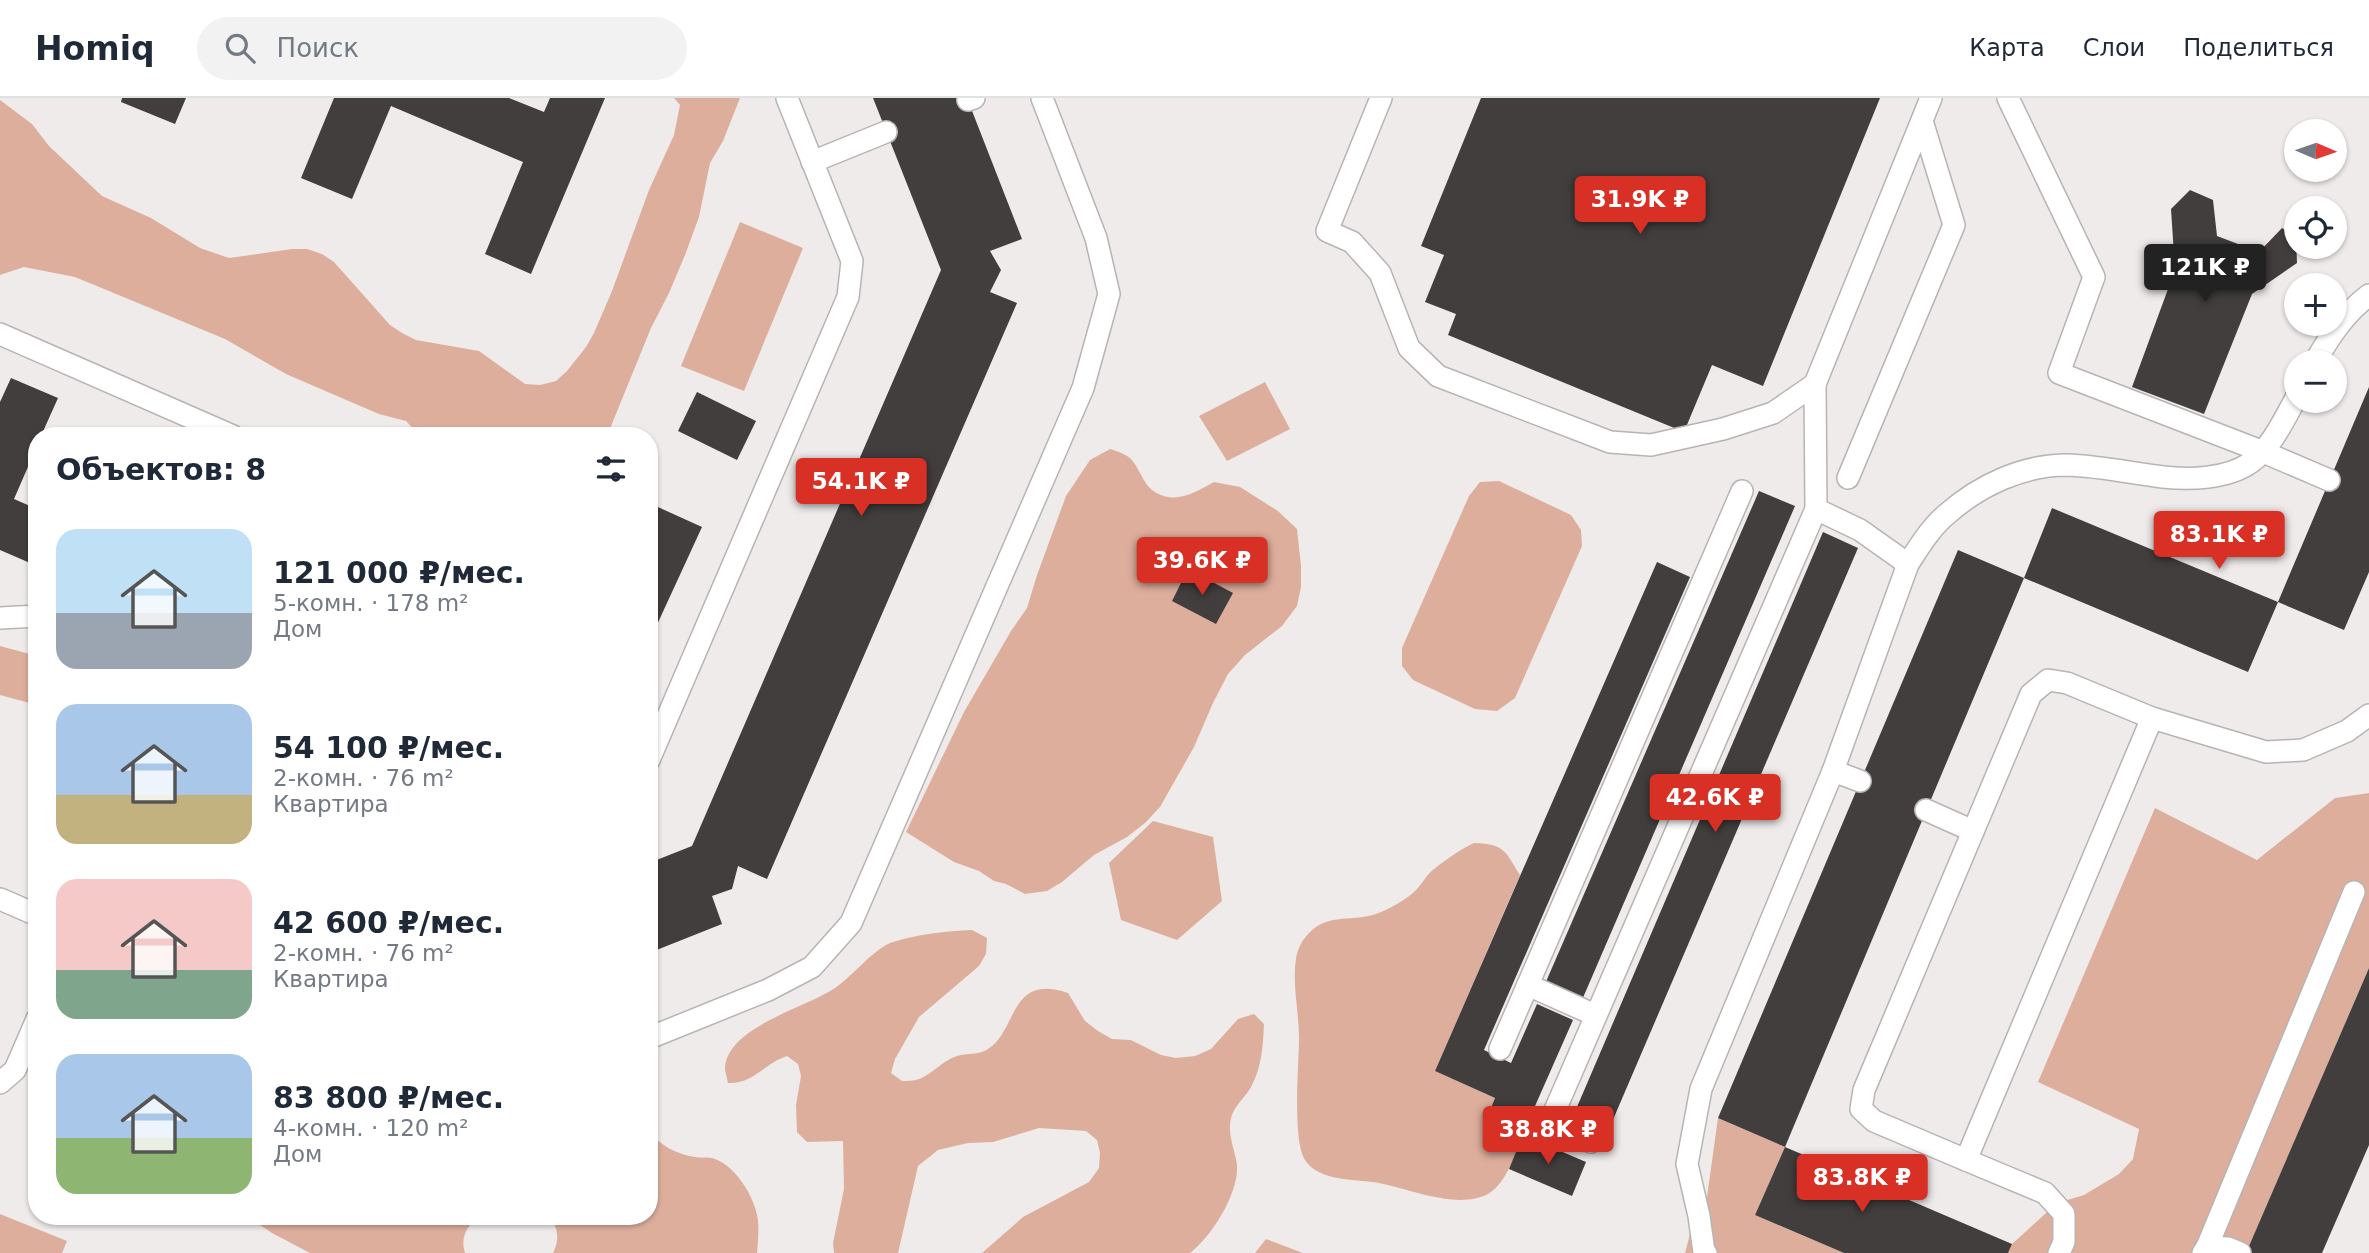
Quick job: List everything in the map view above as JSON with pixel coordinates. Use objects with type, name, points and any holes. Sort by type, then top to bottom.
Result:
[{"type":"lane","points":[[658,739],[848,298],[852,261],[787,98]]},
{"type":"lane","points":[[658,1034],[768,990],[812,967],[851,923],[1083,388],[1108,294],[1096,238],[1042,98]]},
{"type":"lane","points":[[1381,98],[1327,231],[1352,242],[1380,273],[1409,348],[1438,376],[1610,442],[1651,445],[1723,429],[1773,412],[1815,384]]},
{"type":"lane","points":[[1591,1142],[1549,1124],[1815,509],[1815,384],[1931,98]]},
{"type":"lane","points":[[2008,98],[2094,277],[2059,373],[2329,480]]},
{"type":"lane","points":[[1848,478],[1954,225],[1922,121]]},
{"type":"lane","points":[[812,162],[886,132]]},
{"type":"lane","points":[[2322,350],[2331,333],[2354,306],[2369,295]]},
{"type":"lane","points":[[0,334],[212,427]]},
{"type":"lane","points":[[1706,1253],[1687,1164],[1701,1089],[1833,771],[1908,564],[1945,515],[1975,494],[2029,468],[2068,465],[2186,480],[2219,475],[2250,463],[2278,431],[2288,413]]},
{"type":"lane","points":[[1500,1049],[1742,491]]},
{"type":"lane","points":[[1815,509],[1860,530],[1908,564]]},
{"type":"lane","points":[[0,618],[28,616]]},
{"type":"lane","points":[[2059,1253],[2064,1242],[2064,1214],[2045,1193],[1874,1121],[1861,1109],[1864,1090],[2031,694],[2048,680],[2067,682],[2152,718],[2266,752],[2303,750],[2347,732],[2369,715]]},
{"type":"lane","points":[[1966,1160],[2152,718]]},
{"type":"lane","points":[[1833,771],[1860,781]]},
{"type":"lane","points":[[1926,810],[1973,831]]},
{"type":"lane","points":[[2240,1253],[2228,1248],[2205,1250],[2354,892]]},
{"type":"lane","points":[[0,899],[28,911]]},
{"type":"lane","points":[[1528,985],[1595,1016]]},
{"type":"lane","points":[[0,1083],[15,1070],[28,1039]]},
{"type":"lane","points":[[1689,1253],[1699,1216]]},
{"type":"shaded area","points":[[674,98],[740,98],[723,141],[710,163],[699,217],[685,255],[651,328],[611,427],[412,427],[406,421],[379,414],[286,374],[225,339],[75,277],[24,267],[0,275],[0,100],[32,124],[49,146],[102,196],[151,218],[200,248],[229,258],[292,249],[307,249],[322,254],[334,262],[390,325],[402,333],[416,340],[479,351],[525,384],[540,385],[556,381],[586,347],[594,333],[649,190],[674,135],[680,105]]},
{"type":"shaded area","points":[[740,222],[803,248],[744,391],[681,366]]},
{"type":"shaded area","points":[[1265,382],[1290,429],[1227,461],[1199,416]]},
{"type":"shaded area","points":[[1110,449],[1130,458],[1149,487],[1160,495],[1184,496],[1214,482],[1240,487],[1278,511],[1297,529],[1301,587],[1297,606],[1282,626],[1245,655],[1228,674],[1194,747],[1160,807],[1127,837],[1094,855],[1062,882],[1047,891],[1025,894],[954,862],[906,832],[964,712],[1027,608],[1066,496],[1090,460]]},
{"type":"shaded area","points":[[1499,481],[1571,515],[1581,530],[1582,546],[1515,698],[1497,711],[1475,709],[1413,680],[1402,666],[1402,648],[1469,496],[1480,482]]},
{"type":"shaded area","points":[[0,646],[28,654],[28,703],[0,695]]},
{"type":"shaded area","points":[[2369,793],[2369,968],[2246,1253],[2008,1253],[2012,1244],[2046,1213],[2064,1201],[2084,1195],[2119,1174],[2133,1159],[2139,1129],[2038,1082],[2155,808],[2257,860],[2335,798]]},
{"type":"shaded area","points":[[1153,821],[1213,837],[1222,901],[1177,940],[1121,920],[1109,863]]},
{"type":"shaded area","points":[[1474,843],[1492,845],[1503,850],[1520,875],[1435,1071],[1495,1098],[1488,1115],[1524,1131],[1510,1168],[1495,1189],[1488,1194],[1462,1200],[1434,1197],[1319,1172],[1305,1160],[1299,1136],[1299,1038],[1295,978],[1300,946],[1312,930],[1329,921],[1366,917],[1390,908],[1416,890],[1434,869]]},
{"type":"shaded area","points":[[972,930],[987,938],[986,954],[979,966],[919,1017],[895,1059],[891,1073],[902,1081],[924,1077],[955,1057],[988,1049],[998,1040],[1017,1006],[1035,991],[1049,989],[1068,993],[1085,1021],[1098,1031],[1112,1039],[1131,1040],[1161,1055],[1176,1058],[1195,1056],[1211,1049],[1238,1019],[1254,1014],[1264,1024],[1258,1072],[1231,1118],[1231,1136],[1237,1165],[1234,1188],[1215,1225],[1190,1253],[982,1253],[1023,1217],[1089,1182],[1099,1168],[1097,1140],[1086,1131],[1039,1128],[993,1142],[968,1143],[938,1150],[918,1166],[898,1253],[834,1253],[833,1243],[844,1189],[843,1141],[807,1142],[797,1132],[796,1105],[801,1076],[798,1064],[787,1056],[752,1077],[728,1083],[725,1067],[730,1053],[740,1040],[754,1029],[835,988],[886,945],[922,935]]},
{"type":"shaded area","points":[[1718,1118],[1785,1147],[1755,1215],[1844,1253],[1685,1253],[1690,1234],[1707,1197]]},
{"type":"shaded area","points":[[658,1140],[688,1156],[712,1158],[728,1167],[748,1192],[758,1220],[757,1253],[553,1253],[557,1234],[555,1225],[658,1225]]},
{"type":"shaded area","points":[[0,1214],[67,1241],[62,1253],[0,1253]]},
{"type":"shaded area","points":[[260,1225],[470,1225],[463,1242],[465,1253],[310,1253]]},
{"type":"shaded area","points":[[1266,1239],[1303,1253],[1255,1253]]},
{"type":"building","points":[[122,98],[186,98],[175,124],[121,102]]},
{"type":"building","points":[[334,98],[509,98],[544,112],[550,98],[605,98],[531,274],[485,254],[523,162],[391,106],[352,199],[301,178]]},
{"type":"building","points":[[873,98],[967,98],[1022,239],[990,251],[1001,270],[990,292],[1017,303],[767,879],[738,866],[732,889],[712,896],[722,924],[658,949],[658,859],[692,846],[941,270]]},
{"type":"building","points":[[1481,98],[1880,98],[1763,386],[1712,365],[1684,432],[1448,335],[1456,314],[1425,302],[1444,255],[1421,246]]},
{"type":"building","points":[[2190,190],[2213,200],[2217,236],[2259,252],[2282,228],[2284,259],[2297,259],[2297,263],[2252,294],[2204,414],[2132,387],[2175,270],[2171,209]]},
{"type":"building","points":[[11,378],[58,398],[45,427],[28,427],[28,467],[14,499],[28,505],[28,562],[0,550],[0,402]]},
{"type":"building","points":[[2369,387],[2369,572],[2344,630],[2278,602]]},
{"type":"building","points":[[697,392],[756,421],[737,460],[678,431]]},
{"type":"building","points":[[1759,491],[1795,506],[1582,1000],[1545,984]]},
{"type":"building","points":[[658,507],[702,527],[658,622]]},
{"type":"building","points":[[2052,508],[2278,602],[2248,672],[2024,578]]},
{"type":"building","points":[[1823,532],[1858,548],[1606,1136],[1571,1121]]},
{"type":"building","points":[[1958,550],[2024,578],[1785,1147],[1718,1118]]},
{"type":"building","points":[[1657,562],[1690,577],[1484,1050],[1511,1063],[1537,1004],[1573,1020],[1524,1131],[1488,1115],[1495,1098],[1435,1071]]},
{"type":"building","points":[[1188,569],[1233,593],[1216,624],[1172,601]]},
{"type":"building","points":[[2369,968],[2369,1145],[2322,1253],[2246,1253]]},
{"type":"building","points":[[1523,1135],[1586,1162],[1572,1196],[1509,1169]]},
{"type":"building","points":[[1785,1147],[2012,1244],[2008,1253],[1844,1253],[1755,1215]]}]
